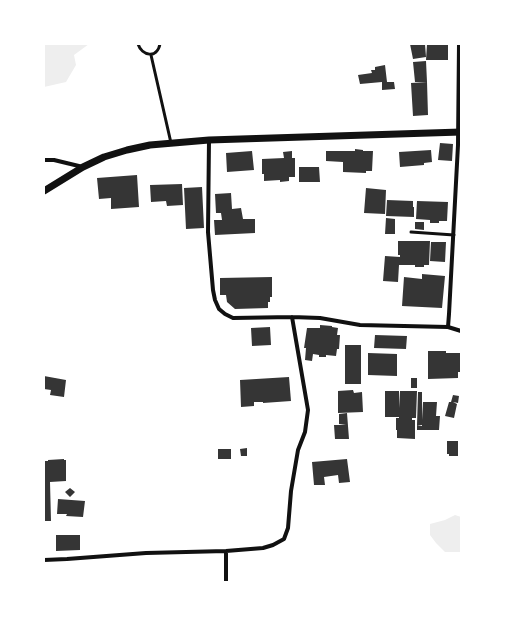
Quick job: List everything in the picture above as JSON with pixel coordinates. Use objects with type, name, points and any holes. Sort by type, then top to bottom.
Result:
[{"type":"street","points":[[448,327],[460,132],[459,44]]},
{"type":"street","points":[[44,191],[83,167],[104,157],[150,144],[209,140],[460,132]]},
{"type":"street","points":[[209,140],[208,232],[213,290],[219,309],[225,314],[233,318],[320,318],[360,325],[448,327],[461,331]]},
{"type":"street","points":[[44,160],[54,160],[83,167]]},
{"type":"street","points":[[44,560],[146,553],[226,551],[263,548],[284,539],[288,528],[291,491],[298,450],[305,432],[308,410],[292,317]]},
{"type":"street","points":[[226,551],[226,582]]},
{"type":"lane","points":[[138,44],[139,48],[143,52],[151,55]]},
{"type":"lane","points":[[151,55],[158,50],[160,44]]},
{"type":"lane","points":[[151,55],[171,143]]},
{"type":"lane","points":[[411,232],[454,234]]},
{"type":"shaded area","points":[[44,44],[89,44],[74,55],[76,65],[66,82],[44,87]]},
{"type":"shaded area","points":[[455,515],[461,517],[461,552],[445,552],[430,535],[430,524],[445,520]]},
{"type":"building","points":[[410,44],[425,44],[426,57],[413,59]]},
{"type":"building","points":[[427,44],[448,44],[448,60],[426,60]]},
{"type":"building","points":[[426,61],[427,82],[415,82],[413,62]]},
{"type":"building","points":[[385,65],[387,82],[394,82],[395,89],[382,90],[382,82],[360,84],[358,75],[372,73],[371,70],[375,70],[375,67]]},
{"type":"building","points":[[427,82],[428,115],[413,116],[411,83]]},
{"type":"building","points":[[440,143],[453,144],[452,161],[438,160]]},
{"type":"building","points":[[355,149],[373,151],[372,171],[366,171],[366,173],[343,172],[343,162],[326,161],[326,151],[355,151]]},
{"type":"building","points":[[431,150],[432,162],[424,163],[424,165],[400,167],[399,152]]},
{"type":"building","points":[[252,151],[254,170],[227,172],[226,153]]},
{"type":"building","points":[[292,151],[292,158],[295,158],[295,177],[289,177],[289,181],[264,181],[264,174],[262,174],[262,159],[284,158],[283,152]]},
{"type":"building","points":[[299,167],[319,167],[320,182],[299,182]]},
{"type":"building","points":[[137,175],[139,207],[111,209],[111,198],[99,199],[97,178]]},
{"type":"building","points":[[182,184],[183,205],[167,206],[166,201],[151,202],[150,185]]},
{"type":"building","points":[[202,187],[204,228],[186,229],[184,188]]},
{"type":"building","points":[[366,188],[386,190],[385,214],[364,213]]},
{"type":"building","points":[[231,193],[232,209],[241,208],[243,219],[255,219],[255,233],[215,235],[214,220],[222,220],[221,213],[216,213],[215,194]]},
{"type":"building","points":[[387,200],[413,201],[414,217],[386,216]]},
{"type":"building","points":[[417,201],[448,202],[447,221],[430,223],[430,220],[416,219]]},
{"type":"building","points":[[386,218],[395,219],[395,234],[385,234]]},
{"type":"building","points":[[415,222],[424,222],[424,230],[415,229]]},
{"type":"building","points":[[398,241],[430,241],[429,265],[424,265],[424,267],[415,267],[415,265],[399,265],[398,282],[383,281],[385,256],[400,257],[400,255],[398,255]]},
{"type":"building","points":[[431,242],[446,242],[445,262],[430,261]]},
{"type":"building","points":[[422,274],[445,276],[442,308],[402,306],[404,277],[422,279]]},
{"type":"building","points":[[272,277],[272,297],[270,297],[270,302],[268,302],[268,308],[235,309],[227,302],[226,295],[220,295],[220,278]]},
{"type":"building","points":[[320,325],[338,328],[337,335],[340,335],[339,349],[337,349],[336,356],[326,355],[326,357],[319,357],[319,355],[313,354],[312,361],[305,360],[306,348],[304,348],[307,328],[320,328]]},
{"type":"building","points":[[270,327],[271,345],[252,346],[251,328]]},
{"type":"building","points":[[375,335],[407,336],[406,349],[374,348]]},
{"type":"building","points":[[345,345],[361,345],[361,384],[345,384]]},
{"type":"building","points":[[428,351],[461,353],[461,372],[458,372],[458,378],[428,379]]},
{"type":"building","points":[[368,353],[397,354],[397,376],[368,375]]},
{"type":"building","points":[[44,376],[66,380],[64,397],[50,395],[51,390],[44,389]]},
{"type":"building","points":[[289,377],[291,401],[263,403],[254,402],[254,406],[241,407],[240,380]]},
{"type":"building","points":[[411,378],[417,378],[417,388],[411,388]]},
{"type":"building","points":[[353,390],[354,393],[362,392],[363,412],[338,413],[338,391]]},
{"type":"building","points":[[385,391],[399,391],[399,408],[400,391],[417,391],[416,418],[412,418],[412,420],[415,420],[415,439],[397,438],[396,418],[399,417],[385,417]]},
{"type":"building","points":[[418,392],[422,392],[422,420],[423,402],[437,402],[436,416],[440,416],[439,430],[417,430],[417,425]]},
{"type":"building","points":[[453,395],[459,396],[458,403],[453,402],[457,404],[454,418],[445,416],[449,402],[451,402]]},
{"type":"building","points":[[347,413],[349,439],[335,439],[334,425],[346,425],[339,424],[339,414]]},
{"type":"building","points":[[447,441],[458,441],[458,456],[449,456],[449,454],[447,454]]},
{"type":"building","points":[[247,448],[247,456],[241,456],[240,449]]},
{"type":"building","points":[[218,449],[231,449],[231,459],[218,459]]},
{"type":"building","points":[[347,459],[350,482],[339,483],[338,475],[324,477],[325,485],[314,485],[312,462]]},
{"type":"building","points":[[66,460],[66,481],[50,482],[51,521],[44,521],[44,461]]},
{"type":"building","points":[[70,488],[75,492],[70,497],[65,492]]},
{"type":"building","points":[[58,499],[85,501],[83,517],[57,514]]},
{"type":"building","points":[[56,535],[80,535],[80,550],[56,551]]}]
